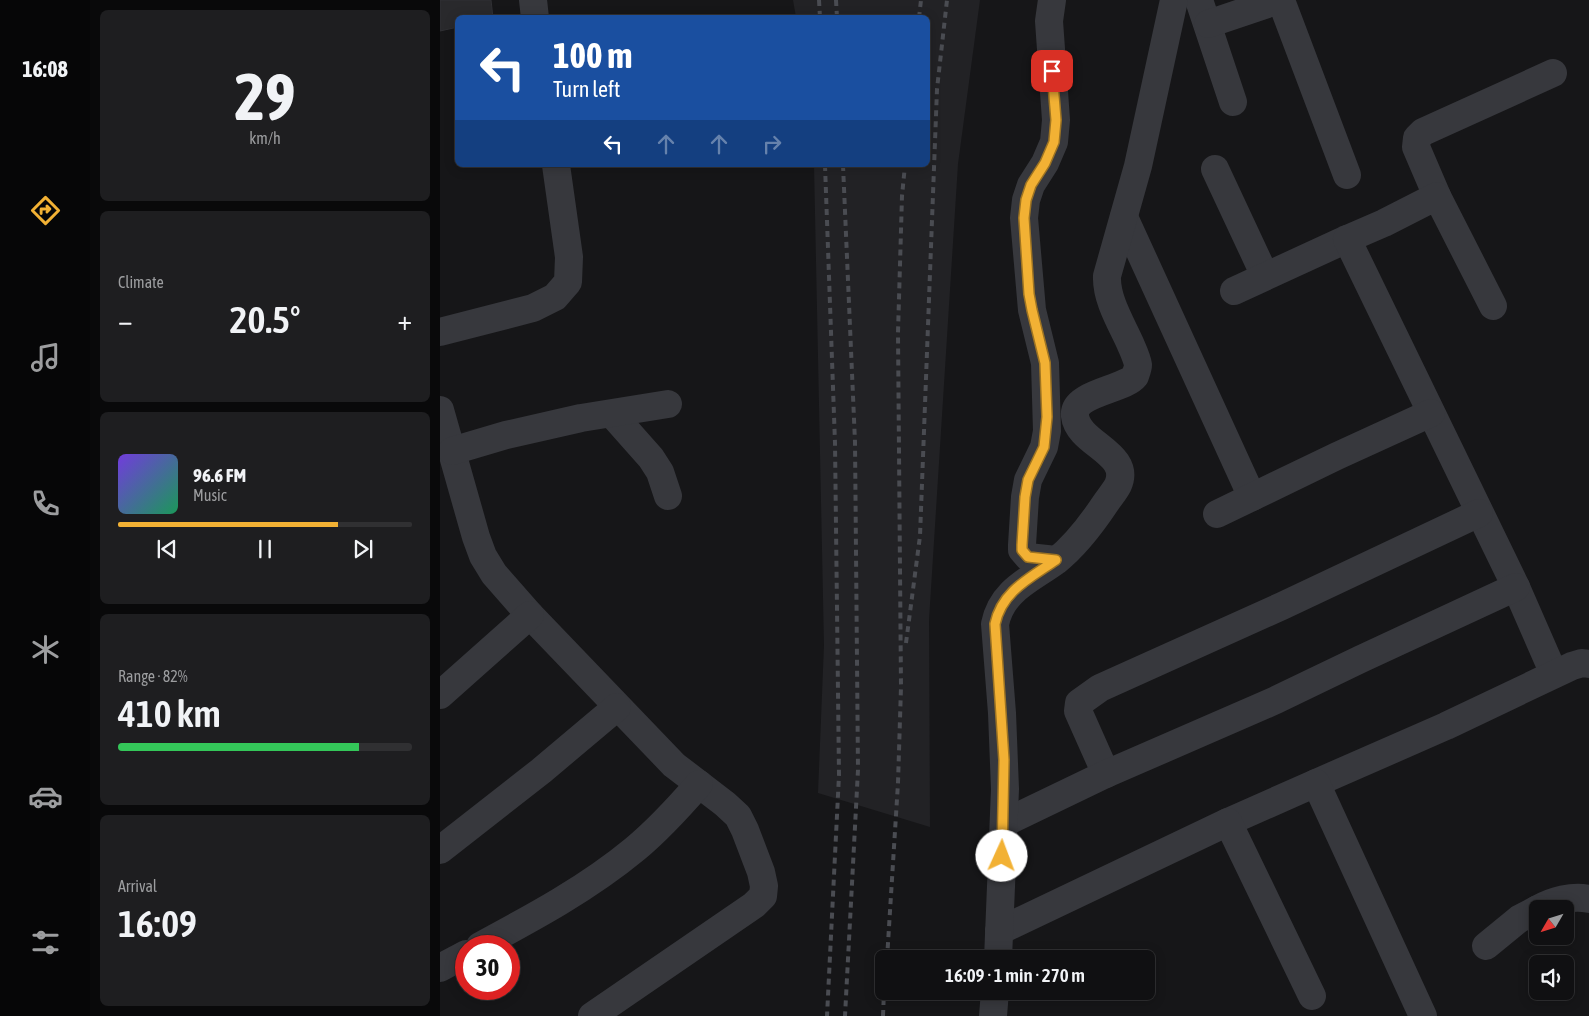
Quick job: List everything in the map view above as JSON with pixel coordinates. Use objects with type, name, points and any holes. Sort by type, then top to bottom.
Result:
[{"type":"street","points":[[533,0],[536,15]]},
{"type":"street","points":[[1052,0],[1049,21],[1056,120],[1054,142],[1045,163],[1031,185],[1026,200],[1024,218],[1029,294],[1045,363],[1046,431],[1044,447],[1028,480],[1025,497],[1022,550],[1028,557],[1056,560]]},
{"type":"street","points":[[998,950],[1004,823],[1004,751],[995,624],[998,612],[1005,599],[1018,586],[1056,560],[1077,542],[1117,486],[1121,474],[1118,464],[1084,433],[1076,423],[1074,414],[1078,405],[1086,399],[1129,380],[1135,375],[1138,366],[1110,297],[1107,276],[1138,166],[1174,0]]},
{"type":"street","points":[[1233,102],[1204,12],[1276,1],[1282,3],[1347,175]]},
{"type":"street","points":[[1493,306],[1437,196],[1416,147],[1417,138],[1423,132],[1553,73]]},
{"type":"street","points":[[440,332],[532,308],[555,297],[568,282],[568,257],[556,167]]},
{"type":"street","points":[[1215,169],[1265,276]]},
{"type":"street","points":[[1234,291],[1437,196]]},
{"type":"street","points":[[1124,217],[1252,497]]},
{"type":"street","points":[[1347,239],[1516,587],[1554,674]]},
{"type":"street","points":[[452,450],[571,420],[668,404]]},
{"type":"street","points":[[440,410],[483,556],[494,574],[530,615],[674,765],[726,804],[738,816],[761,872],[764,886],[763,896],[754,905],[592,1016]]},
{"type":"street","points":[[1217,514],[1431,413]]},
{"type":"street","points":[[612,414],[651,458],[660,472],[668,496]]},
{"type":"street","points":[[1106,774],[1078,711],[1079,703],[1089,695],[1100,688],[1282,606],[1479,513]]},
{"type":"street","points":[[1004,823],[1106,774],[1276,700],[1516,587]]},
{"type":"street","points":[[440,695],[530,615]]},
{"type":"street","points":[[999,932],[1228,822],[1446,726],[1554,674],[1582,662],[1589,664]]},
{"type":"street","points":[[440,850],[541,771],[617,707]]},
{"type":"street","points":[[1316,783],[1422,1016]]},
{"type":"street","points":[[500,935],[587,884],[635,850],[670,817],[699,784]]},
{"type":"street","points":[[1228,822],[1312,996]]},
{"type":"street","points":[[1561,900],[1581,897],[1589,898]]},
{"type":"street","points":[[1486,946],[1519,919],[1529,914]]},
{"type":"street","points":[[440,968],[455,960]]},
{"type":"street","points":[[993,1016],[994,1000]]},
{"type":"shaded area","points":[[793,0],[980,0],[958,164],[929,620],[930,827],[818,793],[824,645],[814,167],[930,167],[930,15],[796,15]]},
{"type":"building","points":[[440,0],[491,0],[493,15],[455,15],[455,28],[440,31]]},
{"type":"railway","points":[[819,0],[820,15]]},
{"type":"railway","points":[[836,0],[837,15]]},
{"type":"railway","points":[[919,15],[921,0]]},
{"type":"railway","points":[[906,643],[920,536],[937,89],[947,0]]},
{"type":"railway","points":[[825,167],[835,443],[839,775],[827,1016]]},
{"type":"railway","points":[[843,167],[855,442],[858,770],[845,1016]]},
{"type":"railway","points":[[888,950],[898,783],[901,687],[898,333],[902,196],[905,167]]},
{"type":"railway","points":[[883,1016],[884,1000]]},
{"type":"route","points":[[1002,856],[1005,789],[1002,713],[995,624],[998,612],[1005,599],[1018,586],[1056,560],[1028,557],[1022,550],[1025,497],[1028,480],[1044,447],[1047,417],[1045,363],[1029,294],[1024,218],[1026,200],[1031,185],[1045,163],[1054,142],[1056,120],[1052,71]]}]
